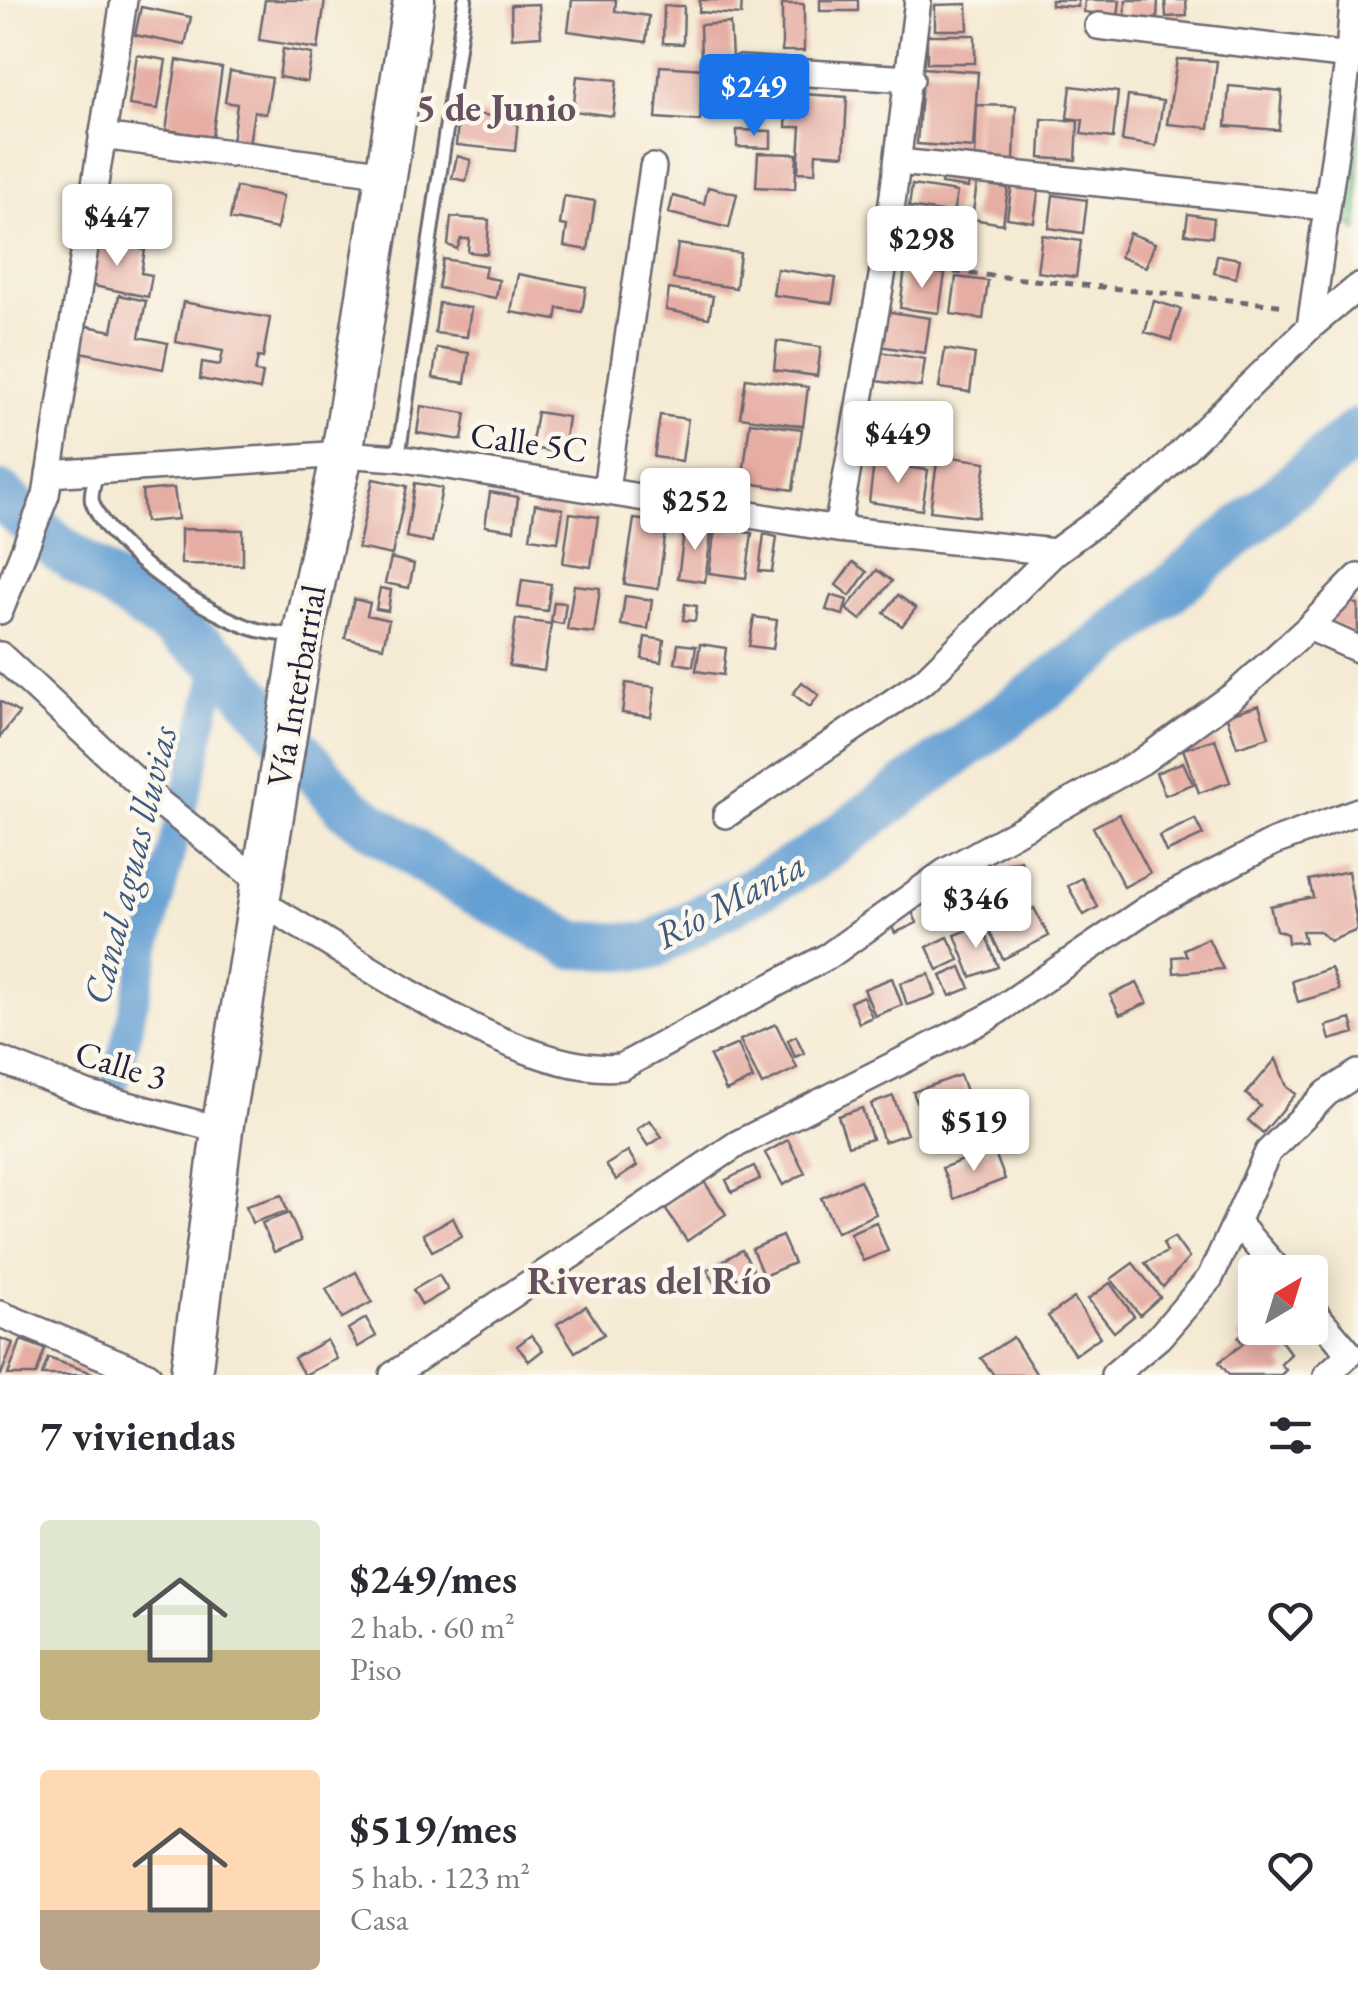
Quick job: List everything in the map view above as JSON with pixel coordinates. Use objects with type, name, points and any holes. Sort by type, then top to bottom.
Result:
[{"type":"main road","name":"Vía Interbarrial","points":[[191,1375],[222,1130],[301,642],[342,454],[414,0]]},
{"type":"street","points":[[0,611],[48,484],[124,0]]},
{"type":"street","points":[[837,529],[884,265],[918,0]]},
{"type":"street","points":[[1311,318],[1326,207],[1354,56],[1352,0]]},
{"type":"street","points":[[1098,26],[1354,56]]},
{"type":"street","points":[[739,70],[910,79]]},
{"type":"street","points":[[102,136],[388,174]]},
{"type":"street","points":[[899,162],[1326,207]]},
{"type":"street","points":[[606,489],[654,166]]},
{"type":"street","points":[[726,815],[925,680],[1055,552],[1150,483],[1311,318],[1358,287]]},
{"type":"street","name":"Calle 5C","points":[[48,484],[98,468],[342,454],[398,458],[606,489],[837,529],[1055,552]]},
{"type":"street","points":[[0,655],[170,811],[264,884],[449,1012],[535,1054],[586,1067],[622,1068],[830,955],[946,872],[1141,762],[1234,695],[1358,576]]},
{"type":"street","points":[[1309,627],[1358,649]]},
{"type":"street","points":[[393,1375],[738,1144],[901,1066],[987,1018],[1154,904],[1274,842],[1358,811]]},
{"type":"street","name":"Calle 3","points":[[0,1060],[86,1094],[222,1130]]},
{"type":"street","points":[[1114,1375],[1159,1337],[1210,1278],[1268,1152],[1327,1093],[1358,1073]]},
{"type":"street","points":[[1238,1224],[1265,1255]]},
{"type":"street","points":[[0,1314],[148,1375]]},
{"type":"street","points":[[1327,1375],[1354,1351],[1328,1325]]},
{"type":"lane","points":[[398,458],[466,0]]},
{"type":"lane","points":[[98,468],[90,497],[101,518],[154,572],[214,612],[256,630],[301,642]]},
{"type":"path","points":[[884,265],[1311,318]]},
{"type":"green space","points":[[1358,108],[1358,231],[1347,222],[1346,210]]},
{"type":"building","points":[[265,0],[325,0],[318,49],[259,40]]},
{"type":"building","points":[[572,0],[616,0],[615,11],[649,16],[646,42],[568,31]]},
{"type":"building","points":[[700,0],[742,0],[741,15],[699,12]]},
{"type":"building","points":[[820,0],[858,0],[858,11],[820,11]]},
{"type":"building","points":[[1051,0],[1078,0],[1078,7],[1051,5]]},
{"type":"building","points":[[1085,0],[1120,0],[1118,16],[1084,12]]},
{"type":"building","points":[[1126,0],[1158,0],[1157,19],[1125,18]]},
{"type":"building","points":[[1165,0],[1186,0],[1187,16],[1166,17]]},
{"type":"building","points":[[539,4],[541,36],[512,38],[511,5]]},
{"type":"building","points":[[782,4],[804,4],[804,51],[782,51]]},
{"type":"building","points":[[967,4],[968,30],[935,30],[935,5]]},
{"type":"building","points":[[664,6],[684,6],[683,44],[663,43]]},
{"type":"building","points":[[141,7],[191,17],[185,45],[135,35]]},
{"type":"building","points":[[730,23],[732,57],[701,58],[700,25]]},
{"type":"building","points":[[927,35],[975,35],[975,63],[927,63]]},
{"type":"building","points":[[283,49],[312,54],[307,82],[279,77]]},
{"type":"building","points":[[137,55],[166,60],[158,109],[129,105]]},
{"type":"building","points":[[1177,59],[1217,61],[1209,128],[1167,124]]},
{"type":"building","points":[[177,60],[222,68],[212,137],[166,130]]},
{"type":"building","points":[[660,66],[704,69],[700,121],[656,118]]},
{"type":"building","points":[[923,68],[978,72],[973,148],[917,144]]},
{"type":"building","points":[[230,71],[272,78],[266,114],[254,111],[249,145],[232,142],[237,104],[225,102]]},
{"type":"building","points":[[577,76],[617,80],[613,116],[573,111]]},
{"type":"building","points":[[706,76],[735,78],[732,118],[703,115]]},
{"type":"building","points":[[740,79],[766,83],[762,114],[735,110]]},
{"type":"building","points":[[1071,86],[1118,92],[1113,138],[1081,134],[1083,120],[1067,118]]},
{"type":"building","points":[[1229,86],[1282,91],[1279,130],[1226,126]]},
{"type":"building","points":[[788,93],[847,97],[844,155],[816,153],[815,173],[798,172],[801,127],[786,127]]},
{"type":"building","points":[[1128,96],[1163,101],[1156,146],[1122,141]]},
{"type":"building","points":[[977,105],[1016,106],[1014,162],[975,160]]},
{"type":"building","points":[[459,112],[518,119],[515,151],[456,145]]},
{"type":"building","points":[[1042,119],[1078,121],[1076,160],[1040,158]]},
{"type":"building","points":[[737,130],[771,131],[771,148],[737,147]]},
{"type":"building","points":[[758,153],[797,154],[795,189],[756,187]]},
{"type":"building","points":[[457,156],[471,160],[466,181],[452,178]]},
{"type":"building","points":[[943,172],[970,176],[968,188],[941,184]]},
{"type":"building","points":[[1013,177],[1040,181],[1034,222],[1007,218]]},
{"type":"building","points":[[977,183],[1008,188],[1003,224],[972,219]]},
{"type":"building","points":[[912,185],[957,192],[953,214],[909,207]]},
{"type":"building","points":[[236,187],[283,196],[277,229],[230,219]]},
{"type":"building","points":[[708,187],[737,194],[729,228],[669,213],[673,196],[704,204]]},
{"type":"building","points":[[1053,195],[1087,200],[1083,233],[1049,228]]},
{"type":"building","points":[[564,196],[595,201],[588,250],[564,246],[567,226],[560,225]]},
{"type":"building","points":[[901,211],[957,219],[954,243],[898,235]]},
{"type":"building","points":[[1188,214],[1214,218],[1212,237],[1185,234]]},
{"type":"building","points":[[451,217],[489,220],[487,254],[468,252],[469,239],[461,239],[457,249],[448,245]]},
{"type":"building","points":[[1129,233],[1155,243],[1146,267],[1120,257]]},
{"type":"building","points":[[1042,235],[1081,241],[1076,277],[1037,272]]},
{"type":"building","points":[[92,239],[145,250],[141,273],[152,275],[148,297],[84,284]]},
{"type":"building","points":[[911,243],[951,249],[949,267],[909,261]]},
{"type":"building","points":[[678,244],[740,253],[736,288],[673,279]]},
{"type":"building","points":[[1217,255],[1240,259],[1236,278],[1214,273]]},
{"type":"building","points":[[443,259],[486,266],[484,277],[499,280],[496,298],[438,288]]},
{"type":"building","points":[[905,268],[945,274],[939,313],[900,308]]},
{"type":"building","points":[[777,269],[836,278],[832,303],[773,295]]},
{"type":"building","points":[[518,274],[586,287],[582,312],[558,308],[556,320],[511,312]]},
{"type":"building","points":[[956,277],[988,281],[983,319],[951,314]]},
{"type":"building","points":[[669,289],[713,296],[709,318],[666,310]]},
{"type":"building","points":[[119,295],[146,301],[139,337],[168,343],[163,369],[76,351],[82,325],[112,331]]},
{"type":"building","points":[[1154,301],[1181,309],[1171,340],[1145,332]]},
{"type":"building","points":[[183,302],[270,318],[263,358],[258,357],[255,372],[263,373],[260,390],[200,379],[202,362],[220,365],[223,351],[176,342]]},
{"type":"building","points":[[439,303],[471,308],[467,337],[435,333]]},
{"type":"building","points":[[884,311],[930,318],[925,353],[879,346]]},
{"type":"building","points":[[777,341],[821,347],[817,376],[774,370]]},
{"type":"building","points":[[437,348],[469,353],[465,383],[433,378]]},
{"type":"building","points":[[945,349],[975,354],[970,392],[939,388]]},
{"type":"building","points":[[880,352],[925,359],[921,387],[876,381]]},
{"type":"building","points":[[746,378],[808,387],[803,426],[740,417]]},
{"type":"building","points":[[421,406],[466,413],[462,440],[417,433]]},
{"type":"building","points":[[537,412],[568,417],[563,453],[531,448]]},
{"type":"building","points":[[660,415],[688,419],[682,461],[654,457]]},
{"type":"building","points":[[750,422],[802,429],[793,490],[742,482]]},
{"type":"building","points":[[938,455],[986,462],[978,517],[930,511]]},
{"type":"building","points":[[874,463],[928,470],[922,510],[869,502]]},
{"type":"building","points":[[373,479],[407,486],[392,555],[358,548]]},
{"type":"building","points":[[415,483],[442,488],[432,542],[406,537]]},
{"type":"building","points":[[174,488],[178,519],[145,522],[142,491]]},
{"type":"building","points":[[490,492],[518,497],[514,530],[485,526]]},
{"type":"building","points":[[535,504],[563,509],[558,542],[530,538]]},
{"type":"building","points":[[570,513],[598,517],[591,567],[563,563]]},
{"type":"building","points":[[634,519],[667,523],[658,589],[624,584]]},
{"type":"building","points":[[685,524],[712,528],[705,582],[678,578]]},
{"type":"building","points":[[715,528],[752,533],[746,578],[709,573]]},
{"type":"building","points":[[181,529],[243,530],[243,565],[181,564]]},
{"type":"building","points":[[764,534],[777,537],[772,572],[759,571]]},
{"type":"building","points":[[391,558],[414,564],[409,588],[385,583]]},
{"type":"building","points":[[853,562],[867,572],[850,596],[836,585]]},
{"type":"building","points":[[877,570],[892,581],[861,620],[846,609]]},
{"type":"building","points":[[522,580],[551,584],[547,611],[518,607]]},
{"type":"building","points":[[574,585],[600,588],[594,633],[567,630]]},
{"type":"building","points":[[380,588],[391,590],[388,611],[376,609]]},
{"type":"building","points":[[831,595],[847,600],[843,615],[826,610]]},
{"type":"building","points":[[898,595],[916,608],[902,626],[884,613]]},
{"type":"building","points":[[625,596],[652,600],[648,629],[621,625]]},
{"type":"building","points":[[1343,597],[1358,605],[1358,636],[1330,622]]},
{"type":"building","points":[[354,599],[370,603],[367,615],[389,620],[383,647],[345,638]]},
{"type":"building","points":[[554,602],[566,603],[563,624],[551,622]]},
{"type":"building","points":[[685,604],[697,606],[695,621],[683,620]]},
{"type":"building","points":[[754,617],[777,620],[773,649],[749,646]]},
{"type":"building","points":[[516,619],[551,624],[544,671],[509,666]]},
{"type":"building","points":[[645,637],[664,640],[661,662],[642,659]]},
{"type":"building","points":[[678,644],[696,646],[693,666],[675,663]]},
{"type":"building","points":[[700,644],[726,648],[723,675],[696,671]]},
{"type":"building","points":[[802,682],[819,695],[810,707],[793,694]]},
{"type":"building","points":[[626,683],[655,687],[651,717],[622,713]]},
{"type":"building","points":[[0,701],[19,713],[0,737]]},
{"type":"building","points":[[1259,705],[1269,737],[1237,747],[1226,715]]},
{"type":"building","points":[[1215,739],[1230,782],[1199,793],[1183,749]]},
{"type":"building","points":[[1183,762],[1193,784],[1165,795],[1156,773]]},
{"type":"building","points":[[1119,814],[1150,873],[1124,887],[1093,827]]},
{"type":"building","points":[[1195,819],[1203,835],[1166,852],[1159,836]]},
{"type":"building","points":[[1021,860],[1029,895],[991,904],[982,870]]},
{"type":"building","points":[[1348,871],[1358,930],[1330,941],[1319,931],[1302,931],[1305,942],[1288,943],[1287,934],[1276,930],[1270,906],[1313,897],[1309,880]]},
{"type":"building","points":[[959,875],[963,887],[936,896],[932,884]]},
{"type":"building","points":[[1082,878],[1098,907],[1084,915],[1068,886]]},
{"type":"building","points":[[967,887],[979,913],[948,927],[936,900]]},
{"type":"building","points":[[908,903],[917,923],[895,933],[885,913]]},
{"type":"building","points":[[1009,907],[1014,916],[989,927],[985,918]]},
{"type":"building","points":[[1034,908],[1049,936],[1003,959],[989,930]]},
{"type":"building","points":[[982,925],[998,967],[971,977],[955,935]]},
{"type":"building","points":[[948,937],[959,960],[938,970],[927,947]]},
{"type":"building","points":[[1208,938],[1223,969],[1174,973],[1173,957],[1187,956],[1184,949]]},
{"type":"building","points":[[961,967],[970,988],[950,996],[941,976]]},
{"type":"building","points":[[1331,968],[1339,990],[1298,1002],[1292,981]]},
{"type":"building","points":[[929,974],[936,995],[907,1005],[900,983]]},
{"type":"building","points":[[892,978],[902,1005],[875,1016],[864,989]]},
{"type":"building","points":[[1137,983],[1147,1003],[1120,1015],[1110,995]]},
{"type":"building","points":[[863,996],[872,1017],[859,1023],[850,1002]]},
{"type":"building","points":[[1351,1019],[1355,1033],[1330,1040],[1326,1026]]},
{"type":"building","points":[[776,1024],[797,1068],[762,1085],[740,1040]]},
{"type":"building","points":[[796,1036],[804,1053],[795,1057],[788,1040]]},
{"type":"building","points":[[738,1044],[753,1079],[726,1091],[710,1056]]},
{"type":"building","points":[[1276,1059],[1287,1087],[1296,1094],[1263,1133],[1248,1120],[1260,1106],[1246,1094]]},
{"type":"building","points":[[960,1075],[970,1102],[923,1119],[913,1092]]},
{"type":"building","points":[[893,1096],[907,1134],[884,1142],[871,1104]]},
{"type":"building","points":[[862,1108],[872,1139],[848,1146],[838,1116]]},
{"type":"building","points":[[650,1120],[662,1137],[648,1146],[637,1129]]},
{"type":"building","points":[[788,1140],[805,1173],[783,1185],[765,1153]]},
{"type":"building","points":[[993,1148],[1005,1179],[954,1199],[942,1168]]},
{"type":"building","points":[[628,1151],[637,1166],[616,1180],[606,1165]]},
{"type":"building","points":[[754,1166],[760,1179],[732,1192],[726,1180]]},
{"type":"building","points":[[703,1180],[726,1214],[687,1241],[664,1207]]},
{"type":"building","points":[[860,1180],[876,1214],[837,1232],[821,1198]]},
{"type":"building","points":[[282,1195],[287,1211],[252,1223],[246,1206]]},
{"type":"building","points":[[289,1213],[301,1241],[274,1252],[262,1223]]},
{"type":"building","points":[[453,1218],[462,1236],[432,1251],[423,1234]]},
{"type":"building","points":[[876,1222],[888,1251],[863,1261],[850,1233]]},
{"type":"building","points":[[782,1236],[794,1263],[763,1276],[752,1249]]},
{"type":"building","points":[[1174,1237],[1189,1258],[1163,1287],[1145,1263],[1167,1252],[1163,1243]]},
{"type":"building","points":[[742,1250],[753,1269],[718,1289],[707,1270]]},
{"type":"building","points":[[1133,1263],[1160,1297],[1140,1315],[1111,1279]]},
{"type":"building","points":[[356,1272],[372,1302],[342,1318],[326,1289]]},
{"type":"building","points":[[439,1275],[448,1290],[422,1305],[413,1290]]},
{"type":"building","points":[[1110,1283],[1134,1316],[1114,1332],[1088,1299]]},
{"type":"building","points":[[1074,1298],[1100,1337],[1075,1355],[1048,1316]]},
{"type":"building","points":[[586,1306],[604,1334],[575,1352],[557,1324]]},
{"type":"building","points":[[366,1318],[376,1336],[358,1347],[348,1329]]},
{"type":"building","points":[[531,1335],[543,1350],[529,1361],[517,1346]]},
{"type":"building","points":[[1013,1337],[1037,1375],[994,1375],[981,1358]]},
{"type":"building","points":[[0,1338],[13,1343],[1,1375],[0,1375]]},
{"type":"building","points":[[21,1340],[45,1349],[36,1375],[8,1375]]},
{"type":"building","points":[[327,1340],[337,1359],[304,1375],[294,1358]]},
{"type":"building","points":[[1242,1345],[1284,1345],[1291,1354],[1281,1364],[1286,1370],[1281,1375],[1229,1375],[1219,1362]]},
{"type":"building","points":[[48,1358],[95,1374],[95,1375],[42,1375]]},
{"type":"waterway","name":"Río Manta","points":[[0,495],[59,548],[219,659],[348,808],[441,872],[573,945],[649,947],[810,859],[1100,647],[1358,432]]},
{"type":"waterway","name":"Canal aguas lluvias","points":[[113,1090],[219,659]]},
{"type":"district","name":"5 de Junio","points":[[496,108]]},
{"type":"district","name":"Riveras del Río","points":[[649,1281]]}]
